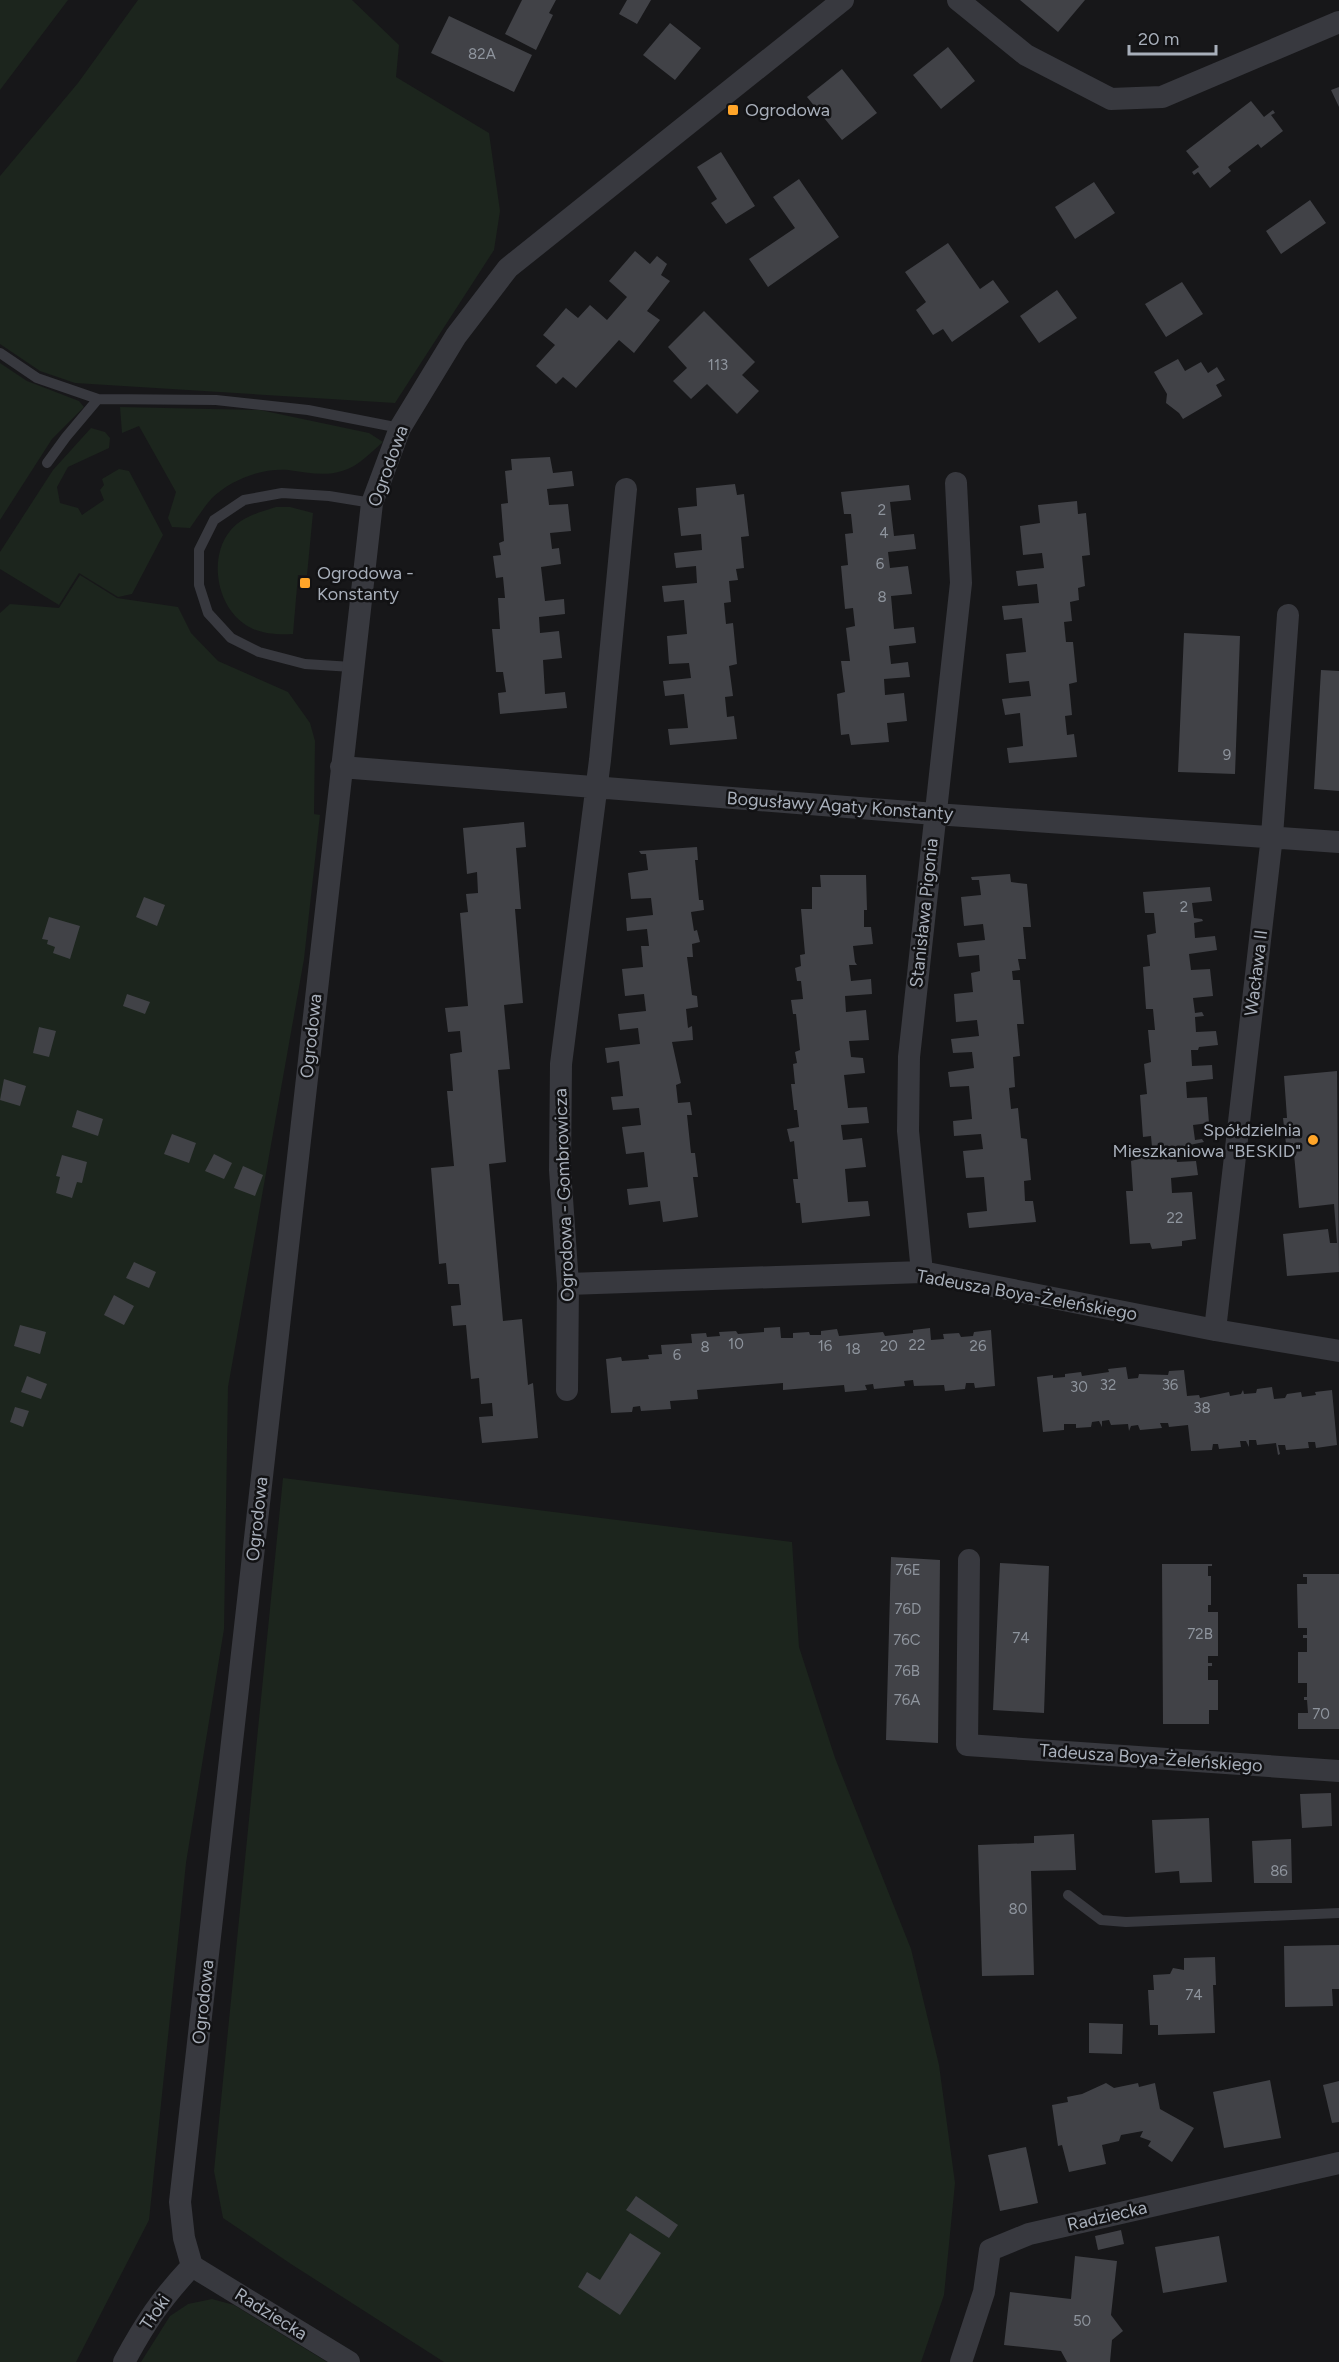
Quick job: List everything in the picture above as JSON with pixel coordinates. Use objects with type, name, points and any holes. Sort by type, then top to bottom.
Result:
[{"type":"street","name":"Ogrodowa","points":[[192,2266],[184,2238],[180,2202],[372,503],[400,428],[456,336],[508,268],[843,0]]},
{"type":"street","points":[[958,0],[1026,55],[1111,99],[1162,97],[1339,22]]},
{"type":"street","name":"Stanisława Pigonia","points":[[922,1272],[908,1131],[909,1058],[961,583],[956,483]]},
{"type":"street","points":[[597,787],[626,489]]},
{"type":"street","name":"Wacława II","points":[[1215,1330],[1272,836],[1288,615]]},
{"type":"street","name":"Bogusławy Agaty Konstanty","points":[[341,767],[935,814],[1339,842]]},
{"type":"street","name":"Ogrodowa - Gombrowicza","points":[[567,1390],[568,1284],[560,1170],[561,1064],[597,787]]},
{"type":"street","name":"Tadeusza Boya-Żeleńskiego","points":[[568,1284],[922,1272],[1215,1330],[1339,1351]]},
{"type":"street","name":"Tadeusza Boya-Żeleńskiego","points":[[969,1560],[967,1745],[1339,1771]]},
{"type":"street","name":"Radziecka","points":[[961,2362],[984,2292],[990,2250],[1029,2234],[1339,2163]]},
{"type":"street","name":"Tłoki","points":[[124,2362],[147,2319],[167,2292],[192,2266]]},
{"type":"street","name":"Radziecka","points":[[192,2266],[349,2362]]},
{"type":"lane","points":[[0,353],[37,378],[98,399],[216,400],[308,410],[400,428]]},
{"type":"lane","points":[[47,463],[98,399]]},
{"type":"lane","points":[[352,667],[305,663],[259,652],[231,638],[208,613],[199,585],[199,550],[214,520],[244,500],[282,493],[329,496],[372,503]]},
{"type":"lane","points":[[1068,1895],[1101,1920],[1126,1922],[1339,1913]]},
{"type":"shaded area","points":[[0,0],[68,0],[0,90]]},
{"type":"shaded area","points":[[138,0],[352,0],[399,45],[396,77],[489,133],[500,211],[494,250],[395,403],[75,383],[40,371],[0,344],[0,176],[78,83]]},
{"type":"shaded area","points":[[0,363],[27,381],[79,401],[84,407],[52,439],[0,520]]},
{"type":"shaded area","points":[[120,407],[260,410],[369,433],[383,442],[364,459],[348,469],[335,473],[278,470],[247,476],[212,498],[190,528],[172,527],[168,518],[176,492],[139,426],[122,433]]},
{"type":"shaded area","points":[[91,428],[105,432],[110,438],[109,448],[68,467],[57,487],[60,503],[78,508],[82,515],[104,500],[100,490],[104,485],[102,479],[119,469],[129,471],[163,535],[132,594],[118,597],[79,573],[59,605],[0,569],[0,552],[53,470]]},
{"type":"shaded area","points":[[276,507],[290,507],[313,513],[307,575],[298,575],[293,634],[267,633],[248,627],[227,604],[218,579],[219,554],[223,542],[234,526],[257,513]]},
{"type":"shaded area","points":[[80,575],[117,598],[178,607],[191,633],[218,661],[288,692],[310,723],[315,741],[314,814],[320,815],[304,959],[228,1387],[224,1629],[186,1863],[149,2220],[76,2362],[0,2362],[0,613],[10,604],[59,608]]},
{"type":"shaded area","points":[[283,1478],[792,1542],[799,1647],[835,1758],[911,1949],[939,2065],[955,2183],[944,2295],[921,2362],[444,2362],[223,2218],[214,2171]]},
{"type":"shaded area","points":[[212,2299],[234,2305],[327,2362],[141,2362],[170,2316],[188,2304]]},
{"type":"building","points":[[522,0],[556,0],[549,13],[553,15],[536,50],[505,34]]},
{"type":"building","points":[[627,0],[651,0],[637,24],[619,14]]},
{"type":"building","points":[[1020,0],[1085,0],[1058,32]]},
{"type":"building","points":[[449,16],[532,55],[514,92],[431,53]]},
{"type":"building","points":[[670,23],[701,48],[675,80],[643,55]]},
{"type":"building","points":[[948,47],[975,81],[941,109],[913,75]]},
{"type":"building","points":[[842,69],[877,113],[842,140],[807,97]]},
{"type":"building","points":[[1339,87],[1339,107],[1331,90]]},
{"type":"building","points":[[1251,101],[1264,117],[1273,110],[1275,113],[1271,115],[1283,131],[1261,148],[1258,144],[1228,167],[1231,171],[1210,188],[1198,172],[1194,175],[1192,172],[1199,167],[1186,151]]},
{"type":"building","points":[[721,152],[755,206],[726,224],[711,203],[717,199],[697,167]]},
{"type":"building","points":[[799,179],[839,237],[768,287],[749,259],[795,228],[773,197]]},
{"type":"building","points":[[1094,182],[1115,213],[1075,239],[1055,207]]},
{"type":"building","points":[[1310,200],[1326,223],[1281,254],[1266,231]]},
{"type":"building","points":[[948,243],[980,289],[993,280],[1009,302],[952,342],[943,329],[933,335],[916,310],[926,302],[905,272]]},
{"type":"building","points":[[635,251],[650,264],[657,256],[667,264],[661,275],[670,281],[647,311],[660,320],[634,353],[619,340],[576,388],[563,377],[556,384],[536,366],[555,345],[543,335],[566,308],[578,318],[590,305],[607,320],[627,297],[609,281]]},
{"type":"building","points":[[1182,282],[1203,314],[1166,337],[1145,304]]},
{"type":"building","points":[[1057,290],[1077,318],[1039,343],[1020,316]]},
{"type":"building","points":[[704,311],[755,362],[742,375],[759,391],[737,414],[707,384],[691,399],[673,381],[687,368],[668,347]]},
{"type":"building","points":[[1178,359],[1185,371],[1201,362],[1208,373],[1217,367],[1225,380],[1216,385],[1222,396],[1183,419],[1166,403],[1167,394],[1154,372]]},
{"type":"building","points":[[550,457],[553,473],[572,471],[574,486],[547,489],[549,505],[568,504],[571,531],[550,533],[552,549],[559,548],[561,564],[541,567],[545,601],[564,599],[565,614],[539,617],[540,633],[559,631],[562,658],[543,660],[545,694],[565,692],[567,708],[500,714],[498,693],[506,692],[503,672],[496,672],[492,629],[500,629],[498,598],[505,598],[503,577],[496,578],[493,556],[501,555],[499,543],[504,541],[501,504],[508,503],[505,471],[512,470],[511,459]]},
{"type":"building","points":[[735,484],[737,495],[744,494],[749,536],[741,537],[744,568],[736,569],[738,580],[729,581],[731,602],[724,603],[726,624],[733,623],[737,664],[729,666],[733,696],[725,697],[727,717],[734,716],[737,739],[670,745],[668,729],[688,728],[684,694],[665,696],[663,681],[691,678],[689,663],[669,664],[667,636],[687,634],[684,600],[664,602],[662,586],[697,583],[696,566],[676,568],[674,553],[702,550],[701,534],[681,536],[678,508],[697,506],[696,488]]},
{"type":"building","points":[[909,485],[911,500],[890,502],[894,536],[914,534],[916,549],[888,552],[890,568],[908,566],[912,594],[891,596],[894,629],[914,627],[916,643],[889,646],[891,664],[908,662],[910,677],[884,679],[885,695],[904,693],[907,721],[887,723],[889,742],[851,745],[849,734],[841,735],[837,694],[845,692],[841,661],[850,661],[846,628],[855,626],[853,608],[845,609],[841,566],[848,565],[845,534],[853,533],[851,514],[844,514],[841,492]]},
{"type":"building","points":[[1077,501],[1078,514],[1086,513],[1090,555],[1082,556],[1085,586],[1078,588],[1079,600],[1070,602],[1072,621],[1064,622],[1066,642],[1073,642],[1077,682],[1069,684],[1072,715],[1065,716],[1067,735],[1074,734],[1077,757],[1009,763],[1007,748],[1023,746],[1020,713],[1005,715],[1002,699],[1031,696],[1029,681],[1009,683],[1006,654],[1026,652],[1022,618],[1004,620],[1002,606],[1039,603],[1037,584],[1018,586],[1016,571],[1044,568],[1042,553],[1023,555],[1020,526],[1040,523],[1038,505]]},
{"type":"building","points":[[1184,633],[1240,636],[1235,774],[1178,772]]},
{"type":"building","points":[[1321,670],[1339,671],[1339,791],[1314,789]]},
{"type":"building","points":[[524,822],[526,847],[516,848],[521,909],[515,909],[523,1003],[504,1005],[510,1069],[498,1070],[506,1162],[489,1164],[503,1321],[522,1319],[528,1385],[533,1383],[538,1438],[482,1443],[479,1417],[493,1416],[492,1403],[481,1404],[479,1378],[471,1379],[466,1325],[453,1326],[451,1306],[461,1305],[459,1284],[448,1284],[446,1263],[439,1264],[431,1168],[454,1166],[447,1091],[453,1091],[450,1054],[462,1052],[460,1031],[448,1032],[445,1008],[468,1006],[460,913],[468,912],[466,894],[478,893],[477,872],[467,874],[463,828]]},
{"type":"building","points":[[697,847],[698,860],[695,860],[699,900],[703,900],[704,910],[691,912],[694,931],[697,930],[700,942],[692,944],[693,957],[687,957],[692,995],[697,996],[698,1007],[686,1009],[688,1028],[692,1026],[693,1040],[672,1042],[681,1083],[676,1085],[678,1103],[690,1102],[692,1115],[687,1115],[691,1153],[695,1153],[698,1177],[693,1177],[698,1217],[663,1222],[660,1201],[629,1205],[627,1189],[648,1187],[644,1152],[626,1154],[622,1127],[641,1125],[639,1108],[613,1110],[611,1097],[623,1096],[619,1061],[607,1063],[605,1048],[640,1044],[638,1028],[620,1030],[618,1014],[646,1011],[644,994],[625,996],[622,969],[643,967],[641,946],[649,946],[647,929],[627,931],[626,918],[653,915],[651,898],[631,899],[628,873],[648,870],[646,854],[641,854],[639,851]]},
{"type":"building","points":[[1010,874],[1011,882],[1027,884],[1031,927],[1023,927],[1026,959],[1018,959],[1020,970],[1012,971],[1013,980],[1020,980],[1024,1024],[1017,1024],[1020,1056],[1013,1057],[1015,1087],[1009,1088],[1011,1109],[1018,1108],[1021,1138],[1027,1139],[1031,1180],[1024,1181],[1025,1201],[1033,1201],[1036,1222],[969,1228],[967,1213],[987,1211],[984,1177],[966,1178],[963,1151],[983,1149],[981,1134],[954,1136],[953,1121],[972,1119],[969,1086],[950,1087],[948,1072],[974,1068],[972,1052],[953,1053],[951,1039],[979,1036],[977,1020],[956,1022],[954,994],[973,992],[971,973],[980,971],[979,955],[959,957],[957,943],[985,940],[983,924],[964,926],[961,897],[981,895],[979,880],[972,880],[971,877]]},
{"type":"building","points":[[820,875],[866,875],[867,910],[864,910],[864,927],[871,927],[873,944],[853,946],[857,965],[849,965],[851,981],[871,979],[872,994],[845,996],[846,1012],[866,1010],[869,1040],[849,1041],[851,1057],[863,1058],[865,1073],[844,1075],[848,1108],[867,1107],[869,1123],[841,1125],[843,1140],[862,1138],[866,1167],[845,1169],[848,1202],[868,1201],[870,1216],[802,1223],[800,1203],[796,1203],[793,1179],[798,1179],[794,1141],[790,1142],[787,1129],[799,1127],[797,1110],[794,1110],[791,1084],[795,1084],[793,1064],[797,1063],[795,1052],[800,1050],[796,1014],[793,1014],[791,1000],[803,999],[801,981],[797,981],[795,968],[801,966],[800,955],[805,954],[801,909],[812,909],[812,887],[821,887]]},
{"type":"building","points":[[1210,887],[1212,901],[1192,903],[1194,918],[1203,921],[1194,923],[1195,938],[1215,936],[1217,950],[1189,954],[1191,970],[1210,969],[1213,996],[1193,998],[1195,1013],[1202,1012],[1204,1016],[1195,1017],[1196,1032],[1216,1031],[1218,1045],[1191,1050],[1192,1066],[1212,1065],[1213,1079],[1186,1082],[1187,1098],[1207,1097],[1209,1123],[1193,1125],[1195,1140],[1202,1139],[1204,1142],[1175,1148],[1177,1162],[1196,1161],[1198,1175],[1171,1178],[1172,1193],[1192,1192],[1196,1239],[1182,1241],[1182,1246],[1152,1249],[1150,1243],[1130,1244],[1126,1191],[1133,1191],[1131,1161],[1138,1159],[1137,1149],[1152,1147],[1151,1136],[1143,1137],[1140,1095],[1147,1094],[1144,1064],[1151,1062],[1148,1030],[1155,1030],[1153,1009],[1146,1009],[1143,967],[1150,966],[1147,935],[1156,933],[1154,913],[1145,913],[1143,892]]},
{"type":"building","points":[[144,897],[165,905],[157,926],[136,917]]},
{"type":"building","points":[[49,917],[80,926],[70,959],[53,953],[55,947],[47,944],[48,940],[42,939]]},
{"type":"building","points":[[127,994],[150,1002],[145,1014],[123,1006]]},
{"type":"building","points":[[39,1027],[56,1031],[49,1057],[33,1053]]},
{"type":"building","points":[[1337,1071],[1339,1272],[1287,1276],[1283,1234],[1328,1229],[1330,1243],[1337,1243],[1334,1204],[1299,1208],[1293,1143],[1286,1144],[1283,1118],[1287,1118],[1284,1076]]},
{"type":"building","points":[[4,1079],[26,1086],[20,1106],[0,1100]]},
{"type":"building","points":[[77,1110],[103,1119],[98,1136],[72,1127]]},
{"type":"building","points":[[172,1134],[196,1143],[189,1163],[164,1154]]},
{"type":"building","points":[[214,1154],[232,1163],[224,1179],[205,1171]]},
{"type":"building","points":[[62,1155],[87,1162],[82,1183],[77,1182],[72,1198],[56,1193],[60,1177],[56,1176]]},
{"type":"building","points":[[243,1166],[263,1175],[255,1196],[234,1188]]},
{"type":"building","points":[[134,1262],[156,1272],[149,1288],[126,1278]]},
{"type":"building","points":[[114,1295],[134,1306],[124,1325],[104,1315]]},
{"type":"building","points":[[20,1325],[46,1332],[40,1354],[14,1346]]},
{"type":"building","points":[[780,1327],[781,1338],[793,1338],[793,1333],[809,1332],[810,1335],[821,1335],[821,1331],[837,1329],[839,1336],[883,1332],[885,1336],[913,1333],[913,1330],[930,1328],[931,1340],[944,1339],[943,1334],[959,1333],[961,1337],[973,1336],[974,1332],[991,1330],[995,1386],[975,1388],[974,1383],[966,1383],[965,1389],[945,1391],[944,1385],[914,1386],[913,1380],[904,1381],[905,1386],[874,1389],[873,1384],[865,1385],[867,1390],[845,1392],[844,1385],[783,1390],[783,1383],[697,1390],[698,1399],[670,1401],[671,1409],[641,1411],[640,1406],[633,1407],[632,1412],[611,1413],[606,1359],[621,1357],[622,1361],[649,1359],[648,1355],[662,1354],[661,1345],[692,1343],[691,1334],[706,1333],[707,1337],[720,1336],[719,1332],[736,1331],[738,1334],[764,1332],[764,1328]]},
{"type":"building","points":[[1126,1367],[1128,1379],[1138,1378],[1139,1374],[1168,1375],[1169,1371],[1184,1370],[1187,1396],[1199,1395],[1200,1398],[1229,1392],[1230,1396],[1241,1394],[1243,1390],[1244,1394],[1256,1393],[1257,1389],[1272,1387],[1274,1399],[1285,1398],[1287,1394],[1301,1392],[1302,1397],[1316,1395],[1315,1392],[1332,1390],[1337,1445],[1316,1448],[1315,1442],[1308,1442],[1309,1448],[1286,1450],[1285,1445],[1278,1445],[1280,1454],[1278,1455],[1276,1443],[1257,1445],[1256,1440],[1249,1440],[1249,1447],[1246,1441],[1240,1441],[1241,1447],[1219,1449],[1218,1444],[1213,1444],[1212,1450],[1191,1451],[1188,1425],[1169,1427],[1168,1423],[1160,1423],[1162,1428],[1140,1430],[1138,1425],[1131,1426],[1129,1431],[1128,1424],[1111,1425],[1109,1420],[1102,1421],[1102,1427],[1099,1421],[1092,1422],[1091,1427],[1076,1428],[1076,1424],[1064,1424],[1064,1430],[1043,1432],[1037,1377],[1053,1375],[1053,1378],[1065,1377],[1065,1374],[1081,1372],[1082,1376]]},
{"type":"building","points":[[27,1376],[47,1384],[41,1399],[21,1392]]},
{"type":"building","points":[[15,1407],[29,1411],[23,1427],[10,1422]]},
{"type":"building","points":[[891,1557],[940,1560],[938,1743],[886,1740]]},
{"type":"building","points":[[1000,1563],[1049,1566],[1044,1713],[993,1710]]},
{"type":"building","points":[[1162,1564],[1212,1564],[1208,1566],[1208,1576],[1211,1576],[1211,1605],[1208,1605],[1208,1612],[1218,1612],[1218,1656],[1208,1656],[1208,1663],[1212,1663],[1212,1666],[1208,1666],[1208,1680],[1218,1680],[1218,1710],[1209,1710],[1209,1724],[1163,1724]]},
{"type":"building","points":[[1303,1574],[1339,1574],[1339,1729],[1298,1729],[1298,1713],[1308,1713],[1307,1700],[1304,1700],[1304,1697],[1307,1697],[1307,1683],[1298,1683],[1298,1652],[1307,1652],[1307,1638],[1303,1638],[1303,1635],[1307,1635],[1307,1628],[1298,1628],[1297,1584],[1307,1584],[1307,1577],[1303,1577]]},
{"type":"building","points":[[1331,1793],[1332,1826],[1302,1828],[1300,1794]]},
{"type":"building","points":[[1209,1818],[1212,1882],[1180,1883],[1179,1871],[1155,1873],[1152,1820]]},
{"type":"building","points":[[1074,1834],[1076,1870],[1031,1871],[1034,1975],[982,1976],[978,1845],[1034,1843],[1034,1836]]},
{"type":"building","points":[[1291,1839],[1292,1883],[1254,1883],[1252,1841]]},
{"type":"building","points":[[1339,1945],[1339,1989],[1332,1989],[1333,2006],[1285,2007],[1284,1946]]},
{"type":"building","points":[[1215,1957],[1216,1985],[1213,1985],[1215,2033],[1158,2035],[1158,2025],[1150,2025],[1148,1990],[1154,1990],[1153,1975],[1170,1974],[1173,1968],[1184,1970],[1184,1958]]},
{"type":"building","points":[[1089,2023],[1123,2024],[1122,2054],[1089,2053]]},
{"type":"building","points":[[1270,2080],[1281,2138],[1224,2148],[1213,2092]]},
{"type":"building","points":[[1339,2081],[1339,2122],[1332,2123],[1323,2085]]},
{"type":"building","points":[[1106,2083],[1114,2088],[1138,2083],[1139,2087],[1155,2083],[1160,2109],[1194,2128],[1172,2162],[1148,2146],[1151,2141],[1140,2137],[1143,2131],[1121,2135],[1119,2141],[1102,2145],[1106,2164],[1069,2172],[1062,2145],[1058,2146],[1052,2105],[1068,2102],[1067,2097],[1082,2094]]},
{"type":"building","points":[[1026,2147],[1038,2203],[1000,2211],[988,2155]]},
{"type":"building","points":[[636,2196],[678,2225],[669,2238],[626,2210]]},
{"type":"building","points":[[1121,2230],[1124,2244],[1098,2250],[1095,2236]]},
{"type":"building","points":[[630,2233],[661,2253],[620,2315],[578,2287],[587,2272],[600,2280]]},
{"type":"building","points":[[1219,2236],[1227,2282],[1163,2293],[1155,2247]]},
{"type":"building","points":[[1075,2256],[1117,2261],[1111,2315],[1123,2331],[1112,2340],[1110,2362],[1067,2362],[1061,2351],[1004,2345],[1010,2292],[1071,2299]]},
{"type":"place","name":"Ogrodowa","points":[[733,110]]},
{"type":"place","name":"Ogrodowa - Konstanty","points":[[305,583]]},
{"type":"place","name":"Spółdzielnia Mieszkaniowa \"BESKID\"","points":[[1313,1140]]}]
